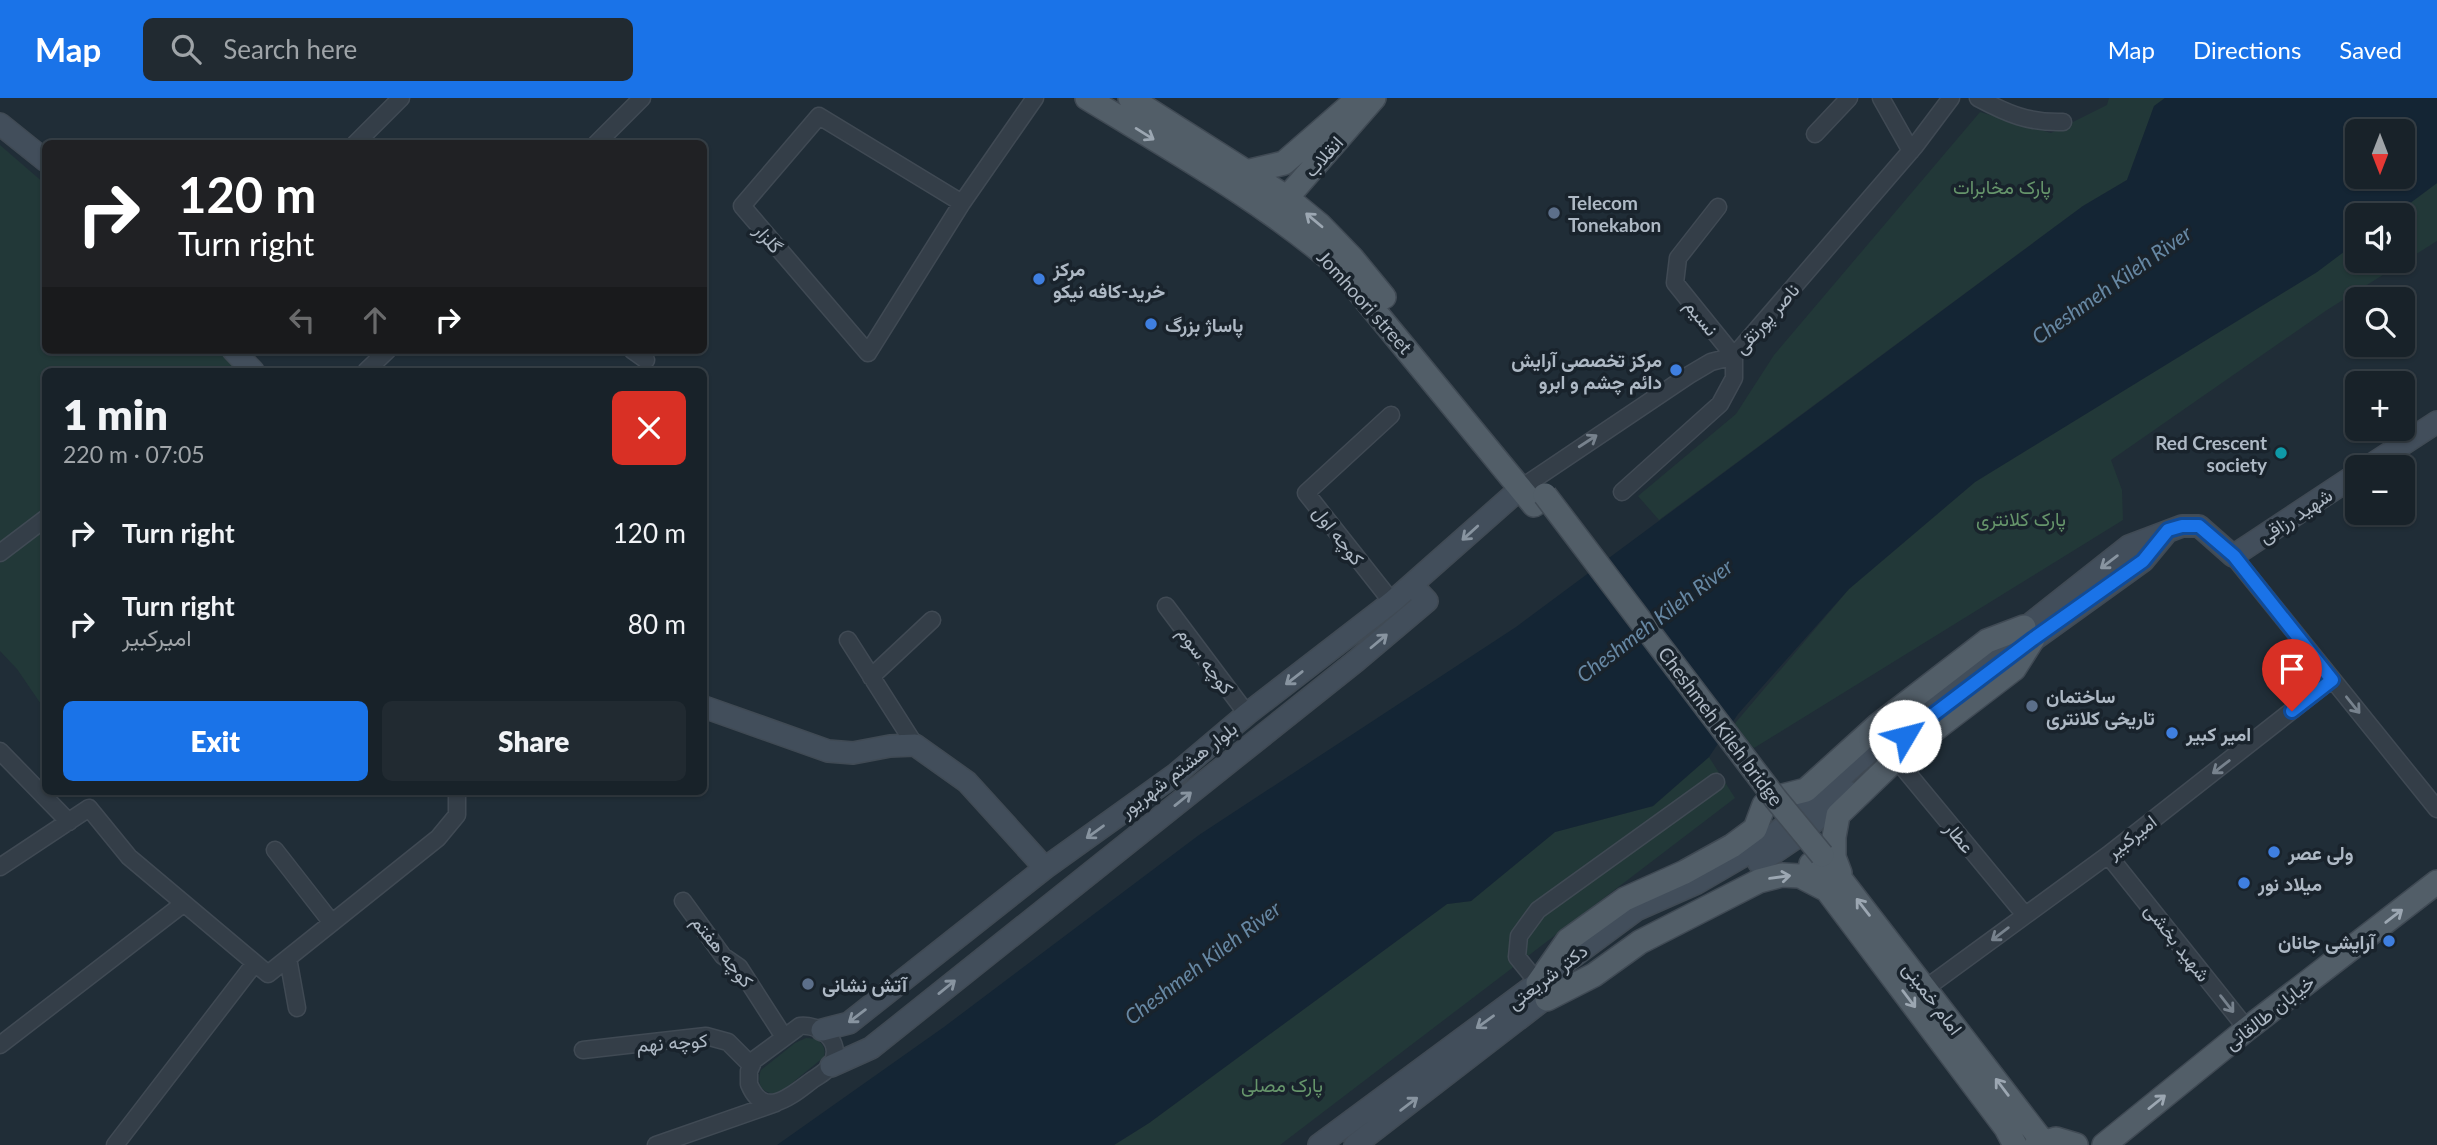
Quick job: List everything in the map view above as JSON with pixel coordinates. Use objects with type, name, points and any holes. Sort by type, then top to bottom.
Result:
[{"type":"main road","name":"Jomhoori street","points":[[1087,98],[1280,206],[1320,225],[1352,258],[1533,492]]},
{"type":"main road","points":[[1129,98],[1246,172],[1280,206]]},
{"type":"main road","name":"انقلاب","points":[[1246,172],[1284,163],[1359,98]]},
{"type":"main road","name":"انقلاب","points":[[1280,206],[1374,98]]},
{"type":"main road","name":"Cheshmeh Kileh bridge","points":[[1533,492],[1817,860]]},
{"type":"main road","points":[[1543,991],[1568,940],[1625,899],[1685,872],[1732,846],[1755,829],[1769,801],[1806,790],[1878,725],[1987,641],[2029,633]]},
{"type":"main road","points":[[1543,991],[1594,975],[1640,942],[1759,881],[1782,875],[1800,876],[1834,885],[1834,837],[1838,815],[1896,759],[2014,669],[2029,633]]},
{"type":"main road","name":"امام خمینی","points":[[1817,860],[2015,1145]]},
{"type":"main road","name":"خیابان طالقانی","points":[[2104,1145],[2247,1029],[2437,882]]},
{"type":"main road","name":"امام خمینی","points":[[1834,885],[1926,988],[2040,1143]]},
{"type":"main road","points":[[2040,1143],[2056,1139],[2076,1145]]},
{"type":"street","points":[[359,140],[401,98]]},
{"type":"street","points":[[600,140],[642,98]]},
{"type":"street","name":"گلزار","points":[[962,203],[819,116],[742,206],[868,353],[962,203],[1035,98]]},
{"type":"street","points":[[1815,134],[1849,98]]},
{"type":"street","points":[[1881,98],[1910,151]]},
{"type":"street","name":"ناصر پورتقی","points":[[1533,492],[1689,375],[1711,362],[1734,356],[1910,151],[1951,98]]},
{"type":"street","points":[[1978,98],[1998,109],[2037,122],[2063,122]]},
{"type":"street","points":[[0,124],[42,158]]},
{"type":"street","name":"نسیم","points":[[1718,207],[1678,258],[1675,284],[1734,356]]},
{"type":"street","points":[[369,368],[384,354]]},
{"type":"street","points":[[1622,492],[1720,404],[1734,378],[1734,356]]},
{"type":"street","name":"کوچه اول","points":[[1391,415],[1306,493],[1392,602]]},
{"type":"street","points":[[2386,455],[2437,422]]},
{"type":"street","name":"شهید رزاقی","points":[[2234,556],[2345,482]]},
{"type":"street","name":"بلوار هشتم شهریور","points":[[822,1030],[849,1023],[1045,869],[1175,774],[1247,714],[1533,492]]},
{"type":"street","points":[[0,553],[42,521]]},
{"type":"street","name":"دکتر شریعتی","points":[[1319,1145],[1342,1138],[1543,991],[1642,923],[1761,862],[1877,745],[2029,633],[2129,546],[2182,526],[2199,526],[2234,556]]},
{"type":"street","points":[[2234,556],[2437,809]]},
{"type":"street","name":"بلوار هشتم شهریور","points":[[831,1066],[871,1048],[1427,601],[1412,585]]},
{"type":"street","name":"کوچه سوم","points":[[1166,606],[1247,714]]},
{"type":"street","points":[[871,677],[932,620]]},
{"type":"street","points":[[848,640],[915,745],[967,782],[1045,869]]},
{"type":"street","name":"امیرکبیر","points":[[1926,988],[2108,855],[2332,680]]},
{"type":"street","points":[[707,708],[828,751],[853,752],[915,745]]},
{"type":"street","points":[[0,751],[42,794]]},
{"type":"street","name":"عطار","points":[[1896,759],[2025,915]]},
{"type":"street","points":[[1543,991],[1517,957],[1519,936],[1538,910],[1716,782]]},
{"type":"street","points":[[43,795],[69,822]]},
{"type":"street","points":[[0,867],[89,808],[129,857],[268,974],[438,838],[457,815],[457,795]]},
{"type":"street","points":[[275,850],[332,923]]},
{"type":"street","name":"شهید بخشی","points":[[2108,855],[2247,1029]]},
{"type":"street","name":"کوچه هفتم","points":[[683,901],[723,956],[739,967],[784,1037]]},
{"type":"street","points":[[0,1045],[183,904]]},
{"type":"street","points":[[288,958],[297,1008]]},
{"type":"street","points":[[115,1145],[255,963]]},
{"type":"street","name":"دکتر شریعتی","points":[[1354,1145],[1543,991]]},
{"type":"street","points":[[800,1026],[814,1026],[831,1039],[834,1060],[831,1066],[785,1101],[766,1102],[751,1090],[748,1078],[754,1060],[800,1026]]},
{"type":"street","name":"کوچه نهم","points":[[583,1050],[706,1036],[728,1042],[751,1065]]},
{"type":"street","points":[[656,1145],[778,1102]]},
{"type":"green space","name":"پارک مخابرات","points":[[2109,98],[2165,98],[2154,107],[2127,180],[2083,206],[1659,520],[1638,496],[1736,414],[1774,355],[1980,112],[2051,133],[2107,105]]},
{"type":"green space","points":[[0,145],[42,181],[42,354],[224,354],[237,368],[42,368],[42,519],[0,551]]},
{"type":"green space","name":"پارک کلانتری","points":[[2437,183],[2437,241],[2415,255],[2415,203],[2410,203]]},
{"type":"green space","name":"پارک کلانتری","points":[[2345,251],[2345,273],[2386,273],[2364,287],[2345,287],[2345,299],[2111,460],[2122,490],[2123,520],[1754,748],[1731,728],[1849,589],[1975,482],[2317,272]]},
{"type":"green space","points":[[42,529],[42,706],[17,669],[0,651],[0,563]]},
{"type":"green space","name":"پارک مصلی","points":[[1709,757],[1735,798],[1280,1145],[1114,1145],[1149,1123],[1447,904],[1471,901],[1555,832],[1653,806]]},
{"type":"green space","points":[[806,1038],[821,1043],[824,1057],[781,1092],[770,1093],[763,1089],[759,1081],[761,1070],[795,1043]]},
{"type":"water","name":"Cheshmeh Kileh River","points":[[2165,98],[2437,98],[2437,183],[2410,203],[2345,203],[2345,251],[2317,272],[1975,482],[1849,589],[1738,714],[1709,757],[1653,806],[1555,832],[1471,901],[1447,904],[1149,1123],[1114,1145],[777,1145],[944,1027],[1199,835],[1516,627],[2083,206],[2127,180],[2154,106]]},
{"type":"place","name":"Telecom Tonekabon","points":[[1554,213]]},
{"type":"place","name":"مرکز خرید-کافه نیکو","points":[[1039,279]]},
{"type":"place","name":"پاساژ بزرگ","points":[[1151,324]]},
{"type":"place","name":"مرکز تخصصی آرایش دائم چشم و ابرو","points":[[1676,370]]},
{"type":"place","name":"Red Crescent society","points":[[2281,453]]},
{"type":"place","name":"ساختمان تاریخی کلانتری","points":[[2032,706]]},
{"type":"place","name":"امیر کبیر","points":[[2172,733]]},
{"type":"place","name":"ولی عصر","points":[[2274,852]]},
{"type":"place","name":"میلاد نور","points":[[2244,883]]},
{"type":"place","name":"آرایشی جانان","points":[[2389,941]]},
{"type":"place","name":"آتش نشانی","points":[[808,984]]},
{"type":"route","points":[[1905,736],[2033,639],[2143,561],[2168,530],[2182,526],[2199,526],[2234,556],[2332,680],[2292,711]]}]
